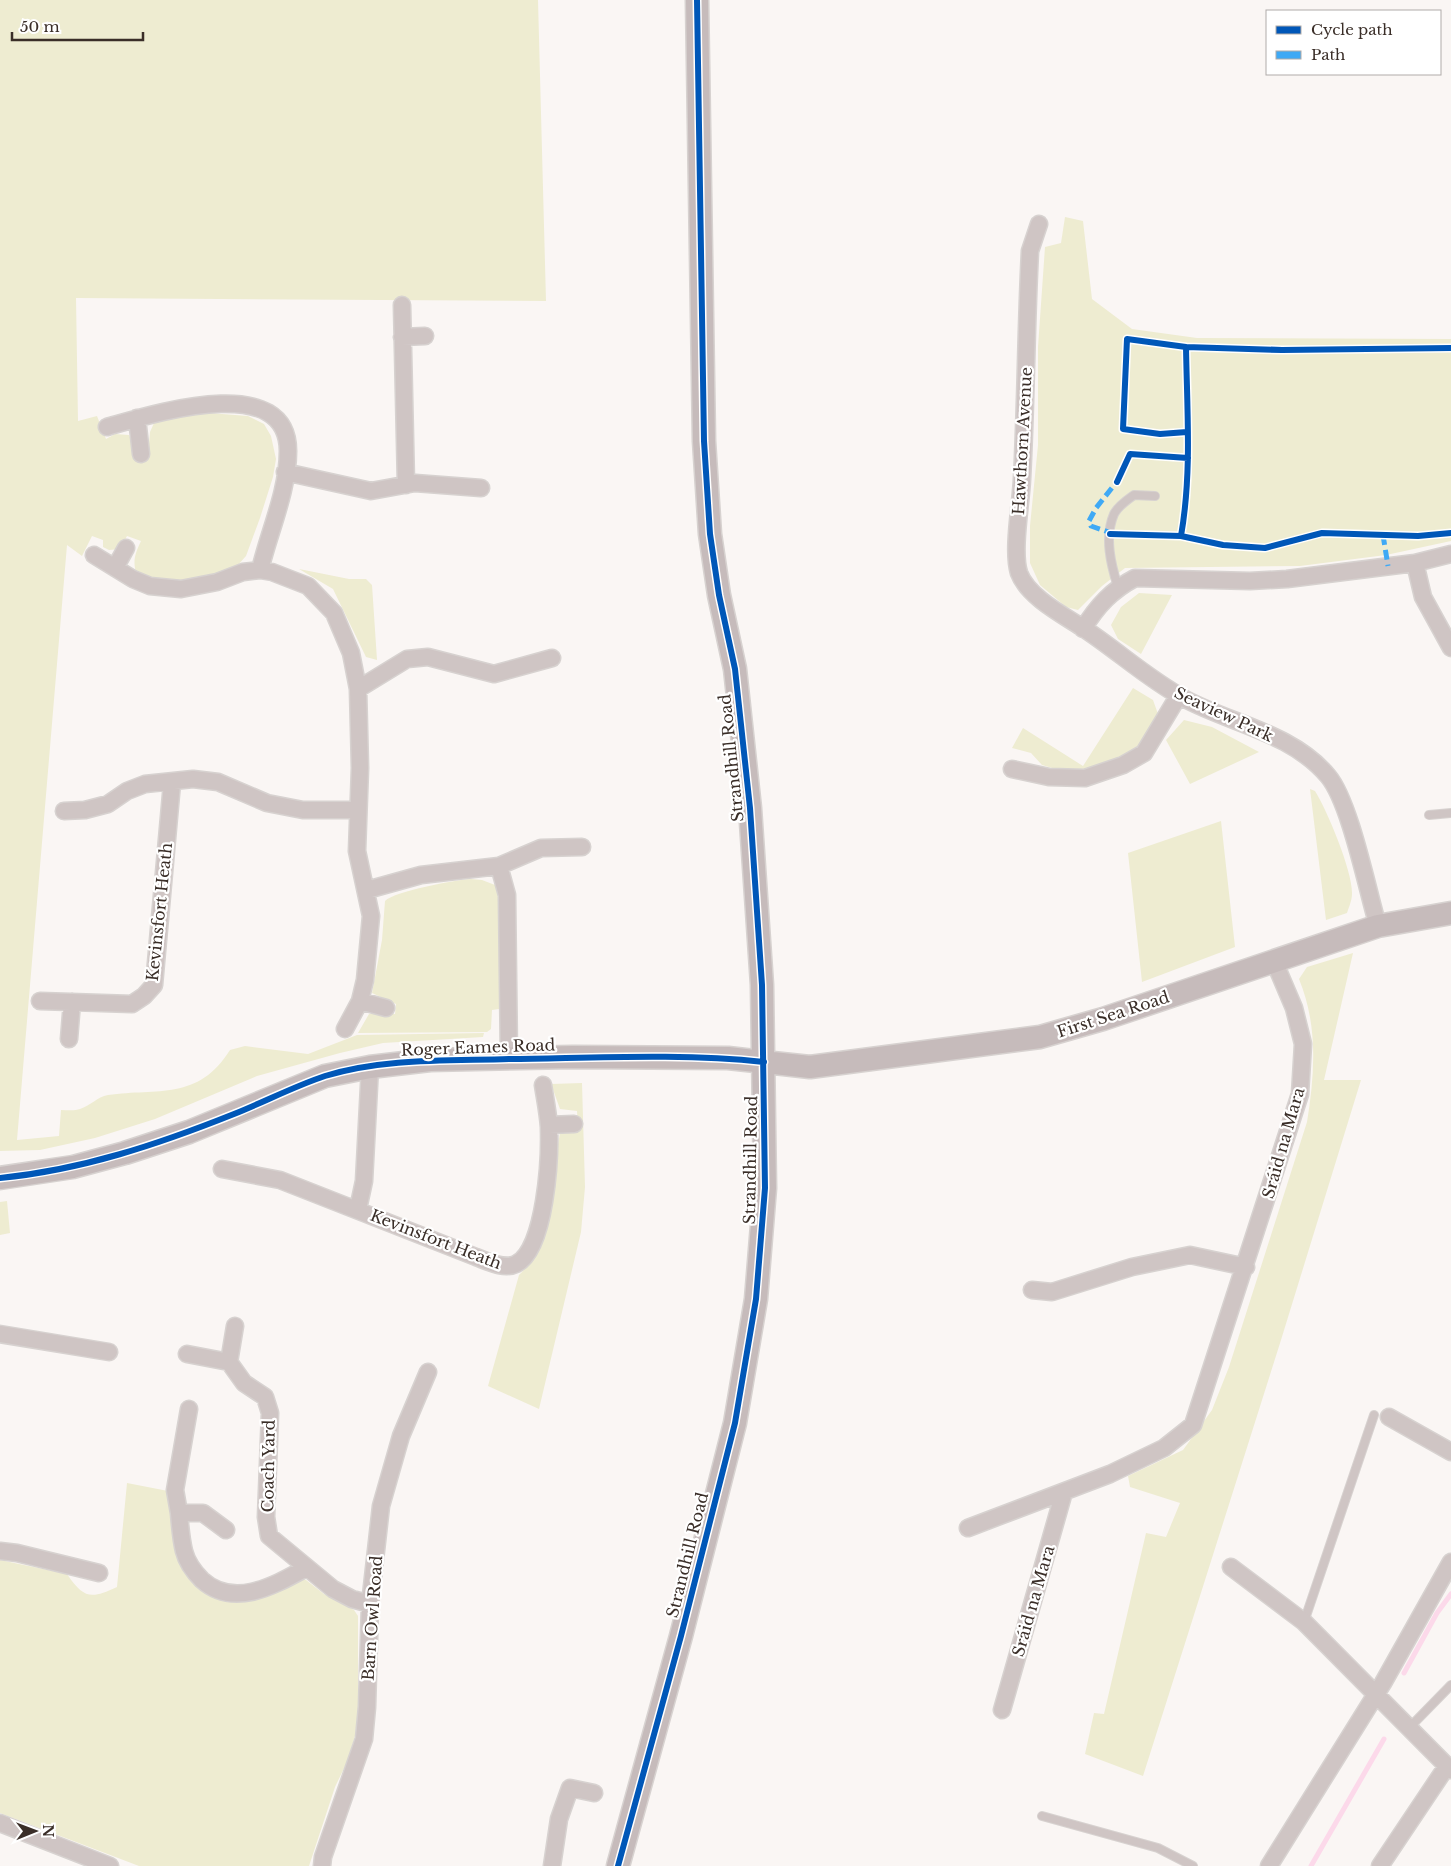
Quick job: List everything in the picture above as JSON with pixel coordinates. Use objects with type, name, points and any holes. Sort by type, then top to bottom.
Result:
[{"type":"main road","name":"Strandhill Road","points":[[618,1866],[735,1423],[756,1299],[763,1227],[766,1143],[762,985],[744,735],[736,670],[719,595],[712,542],[704,441],[697,0]]},
{"type":"main road","name":"First Sea Road","points":[[764,1062],[810,1067],[1040,1037],[1103,1019],[1378,926],[1451,913]]},
{"type":"main road","name":"Roger Eames Road","points":[[0,1178],[73,1167],[125,1153],[189,1132],[325,1076],[370,1066],[430,1060],[573,1057],[709,1058],[764,1062]]},
{"type":"street","name":"Hawthorn Avenue","points":[[1038,224],[1030,251],[1024,444],[1017,539],[1019,572],[1025,584],[1059,616],[1084,628]]},
{"type":"street","points":[[402,305],[406,485]]},
{"type":"street","points":[[402,337],[425,336]]},
{"type":"street","points":[[108,427],[188,405],[223,403],[248,406],[270,413],[283,428],[288,450],[285,472],[260,570]]},
{"type":"street","points":[[137,418],[141,454]]},
{"type":"street","points":[[285,472],[371,491],[416,483],[481,488]]},
{"type":"street","points":[[115,568],[126,548]]},
{"type":"street","points":[[1084,628],[1094,610],[1118,587],[1135,578],[1250,581],[1415,563],[1451,554]]},
{"type":"street","points":[[94,555],[150,586],[181,589],[218,582],[243,572],[260,570],[272,572],[308,586],[334,613],[351,653],[358,689],[360,768],[358,851],[372,916],[369,953],[360,1001],[345,1029]]},
{"type":"street","points":[[1415,563],[1423,597],[1451,648]]},
{"type":"street","name":"Seaview Park","points":[[1084,628],[1140,672],[1178,695],[1285,742],[1312,760],[1328,776],[1336,788],[1351,829],[1378,926]]},
{"type":"street","points":[[358,689],[408,659],[428,657],[494,674],[552,658]]},
{"type":"street","points":[[1012,769],[1049,777],[1085,778],[1123,765],[1144,753],[1178,695]]},
{"type":"street","points":[[64,811],[85,810],[108,804],[127,791],[145,784],[193,780],[218,782],[267,803],[303,810],[358,810]]},
{"type":"street","name":"Kevinsfort Heath","points":[[40,1001],[132,1004],[144,996],[154,985],[172,783]]},
{"type":"street","points":[[367,890],[421,875],[499,866],[540,848],[582,847]]},
{"type":"street","points":[[499,866],[507,895],[509,1059]]},
{"type":"street","name":"Sráid na Mara","points":[[968,1528],[1110,1474],[1164,1448],[1193,1425],[1246,1267],[1300,1094],[1303,1044],[1294,1008],[1274,961]]},
{"type":"street","points":[[360,1001],[386,1008]]},
{"type":"street","points":[[69,1039],[72,1002]]},
{"type":"street","name":"Kevinsfort Heath","points":[[358,1209],[364,1181],[370,1066]]},
{"type":"street","name":"Kevinsfort Heath","points":[[222,1169],[280,1180],[504,1266],[516,1265],[528,1255],[536,1238],[545,1191],[549,1125],[543,1085]]},
{"type":"street","points":[[549,1125],[574,1124]]},
{"type":"street","points":[[1032,1290],[1052,1292],[1132,1267],[1190,1255],[1246,1267]]},
{"type":"street","points":[[187,1354],[229,1362],[234,1326]]},
{"type":"street","points":[[0,1334],[109,1352]]},
{"type":"street","name":"Coach Yard","points":[[229,1362],[244,1383],[265,1397],[270,1413],[266,1517],[269,1536],[333,1589],[352,1599],[370,1604]]},
{"type":"street","name":"Barn Owl Road","points":[[322,1866],[322,1856],[364,1739],[367,1707],[370,1604],[382,1506],[401,1436],[428,1372]]},
{"type":"street","points":[[189,1409],[175,1490],[184,1553],[193,1571],[210,1588],[227,1593],[260,1591],[306,1568]]},
{"type":"street","points":[[1381,1416],[1451,1452]]},
{"type":"street","name":"Sráid na Mara","points":[[1002,1710],[1064,1492]]},
{"type":"street","points":[[179,1513],[203,1513],[226,1530]]},
{"type":"street","points":[[0,1551],[17,1553],[99,1573]]},
{"type":"street","points":[[1269,1866],[1375,1695],[1451,1562]]},
{"type":"street","points":[[1231,1568],[1304,1622],[1449,1768],[1380,1866]]},
{"type":"street","points":[[552,1866],[559,1819],[570,1788],[594,1794]]},
{"type":"street","points":[[0,1823],[110,1866]]},
{"type":"lane","points":[[1118,587],[1111,563],[1110,534],[1114,514],[1134,495],[1155,496]]},
{"type":"lane","points":[[1429,815],[1451,812]]},
{"type":"lane","points":[[1304,1622],[1381,1416]]},
{"type":"lane","points":[[1409,1728],[1451,1685]]},
{"type":"lane","points":[[1042,1816],[1158,1848],[1193,1866]]},
{"type":"shaded area","points":[[0,0],[538,0],[546,301],[76,298],[78,421],[97,416],[106,439],[115,434],[129,435],[133,444],[148,455],[150,432],[154,423],[177,415],[209,413],[248,416],[264,424],[271,436],[276,459],[273,477],[246,556],[228,572],[179,583],[137,576],[135,558],[141,541],[127,536],[120,549],[109,550],[103,547],[103,540],[92,536],[82,556],[67,545],[17,1140],[59,1136],[61,1110],[80,1109],[104,1096],[176,1089],[191,1085],[204,1078],[218,1066],[230,1050],[245,1046],[308,1054],[357,1035],[484,1033],[483,1037],[383,1043],[340,1053],[257,1076],[155,1119],[95,1138],[40,1150],[0,1151]]},
{"type":"shaded area","points":[[1065,217],[1083,221],[1092,299],[1132,329],[1197,338],[1451,339],[1451,541],[1386,555],[1300,566],[1125,568],[1102,586],[1078,610],[1066,607],[1040,585],[1030,563],[1030,526],[1038,445],[1038,347],[1045,247],[1061,243]]},
{"type":"shaded area","points":[[299,569],[349,579],[366,579],[372,585],[377,660],[366,657],[333,589]]},
{"type":"shaded area","points":[[1139,593],[1172,595],[1141,654],[1118,639],[1111,625],[1121,607]]},
{"type":"shaded area","points":[[1133,688],[1153,700],[1158,714],[1139,746],[1120,759],[1086,770],[1059,770],[1042,765],[1031,753],[1012,748],[1023,728],[1083,766]]},
{"type":"shaded area","points":[[1184,720],[1212,727],[1259,752],[1190,784],[1166,740]]},
{"type":"shaded area","points":[[1310,789],[1315,791],[1326,812],[1344,857],[1351,884],[1352,896],[1347,913],[1326,920]]},
{"type":"shaded area","points":[[1221,821],[1235,947],[1142,982],[1128,853]]},
{"type":"shaded area","points":[[471,879],[482,880],[495,885],[499,894],[499,1009],[492,1010],[491,1029],[487,1032],[358,1033],[369,1014],[395,1014],[396,1004],[372,993],[382,940],[385,901],[400,893]]},
{"type":"shaded area","points":[[1353,953],[1324,1080],[1361,1080],[1143,1776],[1085,1754],[1094,1713],[1104,1714],[1146,1533],[1166,1537],[1180,1503],[1130,1487],[1128,1476],[1183,1450],[1212,1410],[1229,1367],[1307,1122],[1312,1085],[1313,1049],[1309,1014],[1299,979],[1307,967]]},
{"type":"shaded area","points":[[582,1083],[585,1187],[581,1232],[539,1409],[488,1386],[519,1275],[532,1260],[546,1226],[560,1133],[578,1126],[577,1111],[560,1109],[551,1084]]},
{"type":"shaded area","points":[[7,1201],[10,1233],[0,1235],[0,1202]]},
{"type":"shaded area","points":[[127,1483],[168,1491],[176,1547],[184,1572],[197,1587],[219,1598],[234,1602],[259,1598],[299,1578],[306,1580],[324,1594],[354,1610],[358,1616],[358,1710],[355,1736],[347,1762],[335,1787],[309,1866],[139,1866],[0,1813],[0,1560],[67,1574],[78,1588],[89,1594],[101,1594],[117,1587]]},
{"type":"waterway","points":[[1404,1673],[1437,1613],[1451,1594]]},
{"type":"waterway","points":[[1311,1866],[1384,1739]]},
{"type":"marked path","points":[[1114,534],[1091,526],[1089,521],[1096,508],[1119,479]]},
{"type":"marked path","points":[[1383,535],[1388,566]]},
{"type":"cycle path","points":[[618,1866],[681,1636],[735,1423],[756,1299],[765,1188],[762,985],[750,808],[735,669],[719,595],[710,534],[704,441],[697,0]]},
{"type":"cycle path","points":[[1186,347],[1127,339],[1123,429],[1160,434],[1187,432]]},
{"type":"cycle path","points":[[1181,536],[1188,465],[1186,347],[1282,350],[1451,348]]},
{"type":"cycle path","points":[[1117,482],[1130,454],[1188,458]]},
{"type":"cycle path","points":[[1110,534],[1181,536],[1223,545],[1265,548],[1322,533],[1418,536],[1451,533]]},
{"type":"cycle path","points":[[0,1178],[61,1169],[120,1154],[206,1125],[302,1084],[347,1070],[370,1066],[440,1061],[637,1057],[732,1059],[764,1062]]}]
